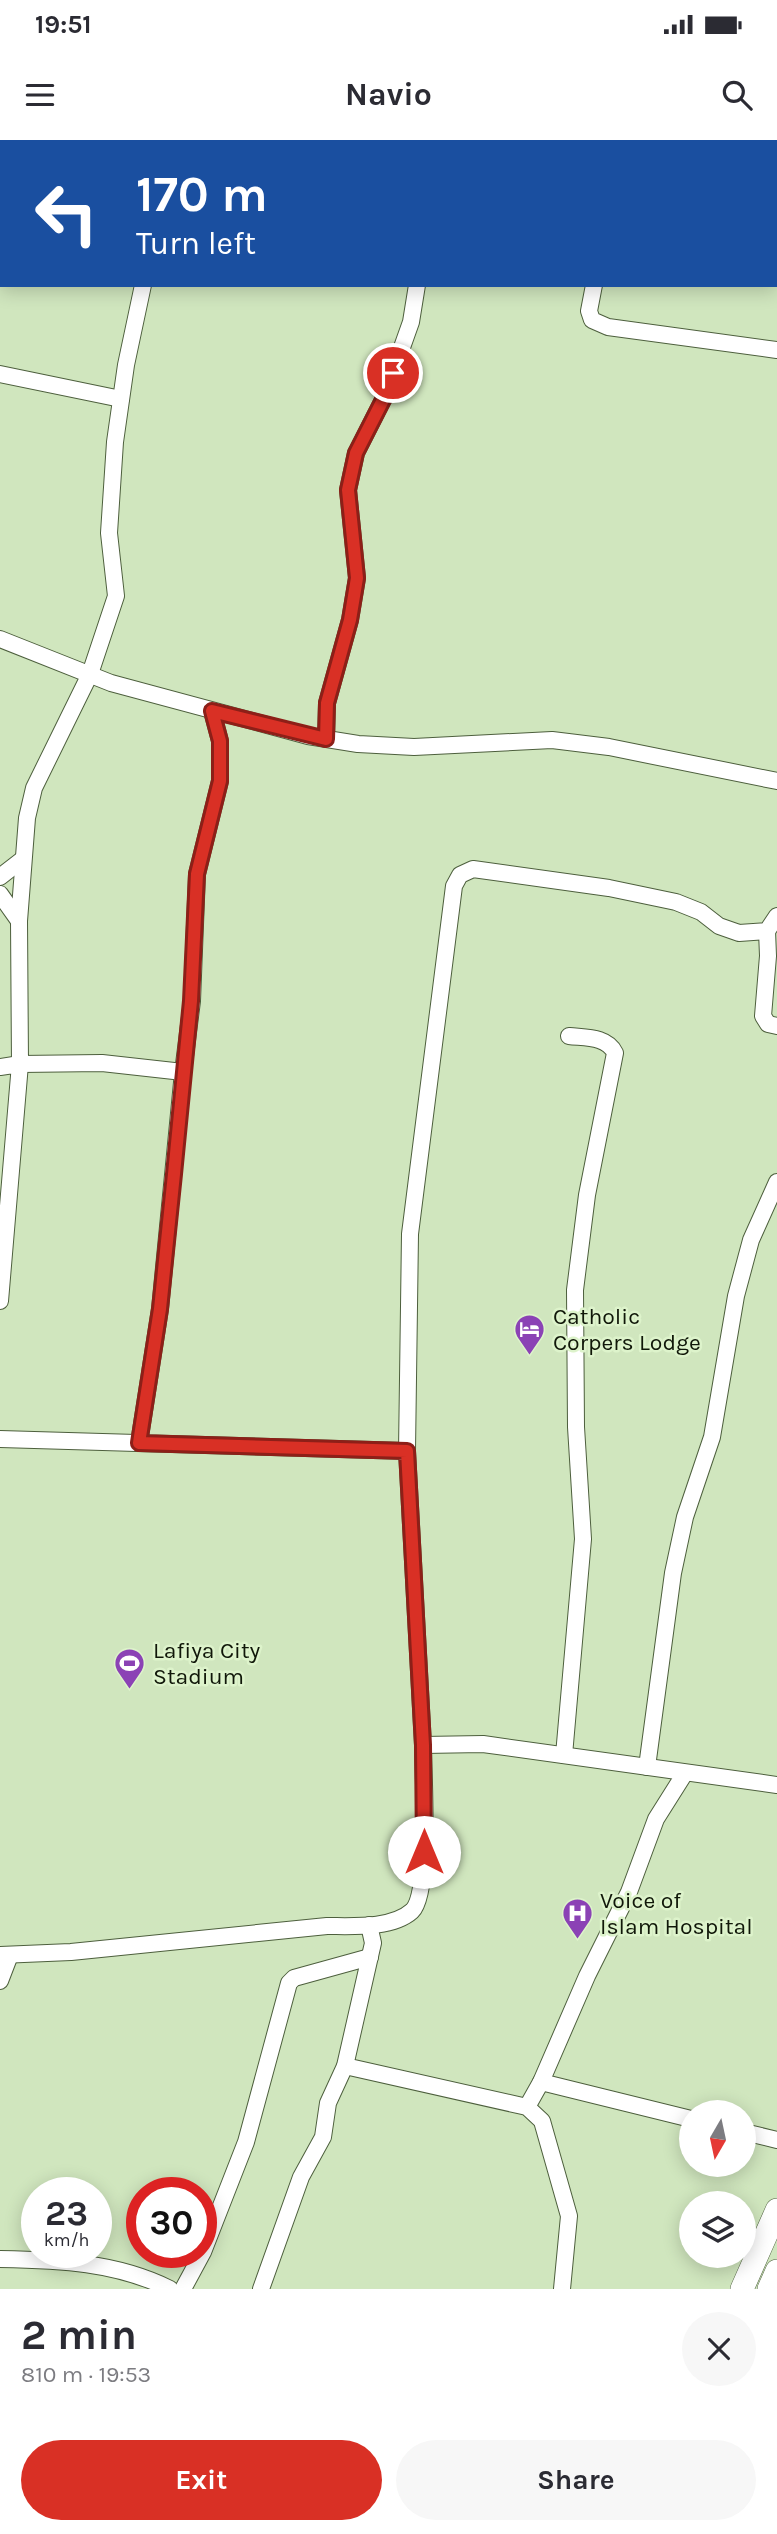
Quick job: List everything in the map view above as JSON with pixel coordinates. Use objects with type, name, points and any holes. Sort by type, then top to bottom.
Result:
[{"type":"highway","points":[[742,2289],[777,2210]]},
{"type":"highway","points":[[769,2289],[777,2271]]},
{"type":"street","points":[[0,1301],[20,1064],[19,921],[27,818],[34,788],[90,674],[116,596],[109,533],[121,399],[143,287]]},
{"type":"street","points":[[326,739],[327,703],[350,620],[357,578],[348,490],[356,453],[384,398],[411,322],[417,287]]},
{"type":"street","points":[[594,287],[589,311],[592,320],[608,327],[777,350]]},
{"type":"street","points":[[0,374],[121,399]]},
{"type":"street","points":[[0,639],[90,674],[212,711],[326,739],[414,747],[552,740],[609,747],[777,781]]},
{"type":"street","points":[[139,1443],[160,1309],[191,1001],[197,874],[220,781],[220,741],[212,711]]},
{"type":"street","points":[[0,877],[23,859]]},
{"type":"street","points":[[0,1981],[5,1955],[71,1952],[327,1926],[369,1925],[404,1917],[414,1910],[424,1878],[423,1745],[407,1451],[410,1234],[454,886],[460,874],[473,869],[488,869],[609,888],[688,905],[719,926],[739,933],[767,931]]},
{"type":"street","points":[[0,894],[19,921]]},
{"type":"street","points":[[777,916],[767,931],[768,957],[763,1016],[768,1024],[777,1026]]},
{"type":"street","points":[[564,1755],[583,1539],[576,1440],[575,1290],[587,1195],[615,1053],[609,1044],[600,1040],[569,1036]]},
{"type":"street","points":[[0,1067],[20,1064],[102,1063],[183,1072]]},
{"type":"street","points":[[647,1767],[677,1551],[696,1479],[712,1437],[736,1296],[751,1240],[777,1182]]},
{"type":"street","points":[[0,1439],[407,1451]]},
{"type":"street","points":[[423,1745],[482,1744],[777,1785]]},
{"type":"street","points":[[527,2107],[629,1892],[656,1819],[685,1773]]},
{"type":"street","points":[[261,2289],[301,2177],[323,2137],[328,2104],[345,2067],[373,1943],[369,1925]]},
{"type":"street","points":[[184,2289],[203,2252],[246,2142],[289,1983],[294,1978],[370,1957]]},
{"type":"street","points":[[345,2067],[527,2107],[542,2120],[566,2195],[569,2216],[562,2289]]},
{"type":"street","points":[[541,2082],[679,2116]]},
{"type":"street","points":[[756,2135],[777,2140]]},
{"type":"street","points":[[0,2259],[93,2264],[145,2277],[170,2289]]},
{"type":"place","name":"Catholic Corpers Lodge","points":[[530,1356]]},
{"type":"place","name":"Lafiya City Stadium","points":[[130,1690]]},
{"type":"place","name":"Voice of Islam Hospital","points":[[577,1940]]},
{"type":"route","points":[[393,373],[384,398],[356,453],[348,490],[357,578],[350,620],[327,703],[326,739],[212,711],[220,741],[220,781],[197,874],[188,1037],[160,1309],[139,1443],[407,1451],[423,1745],[424,1852]]}]
